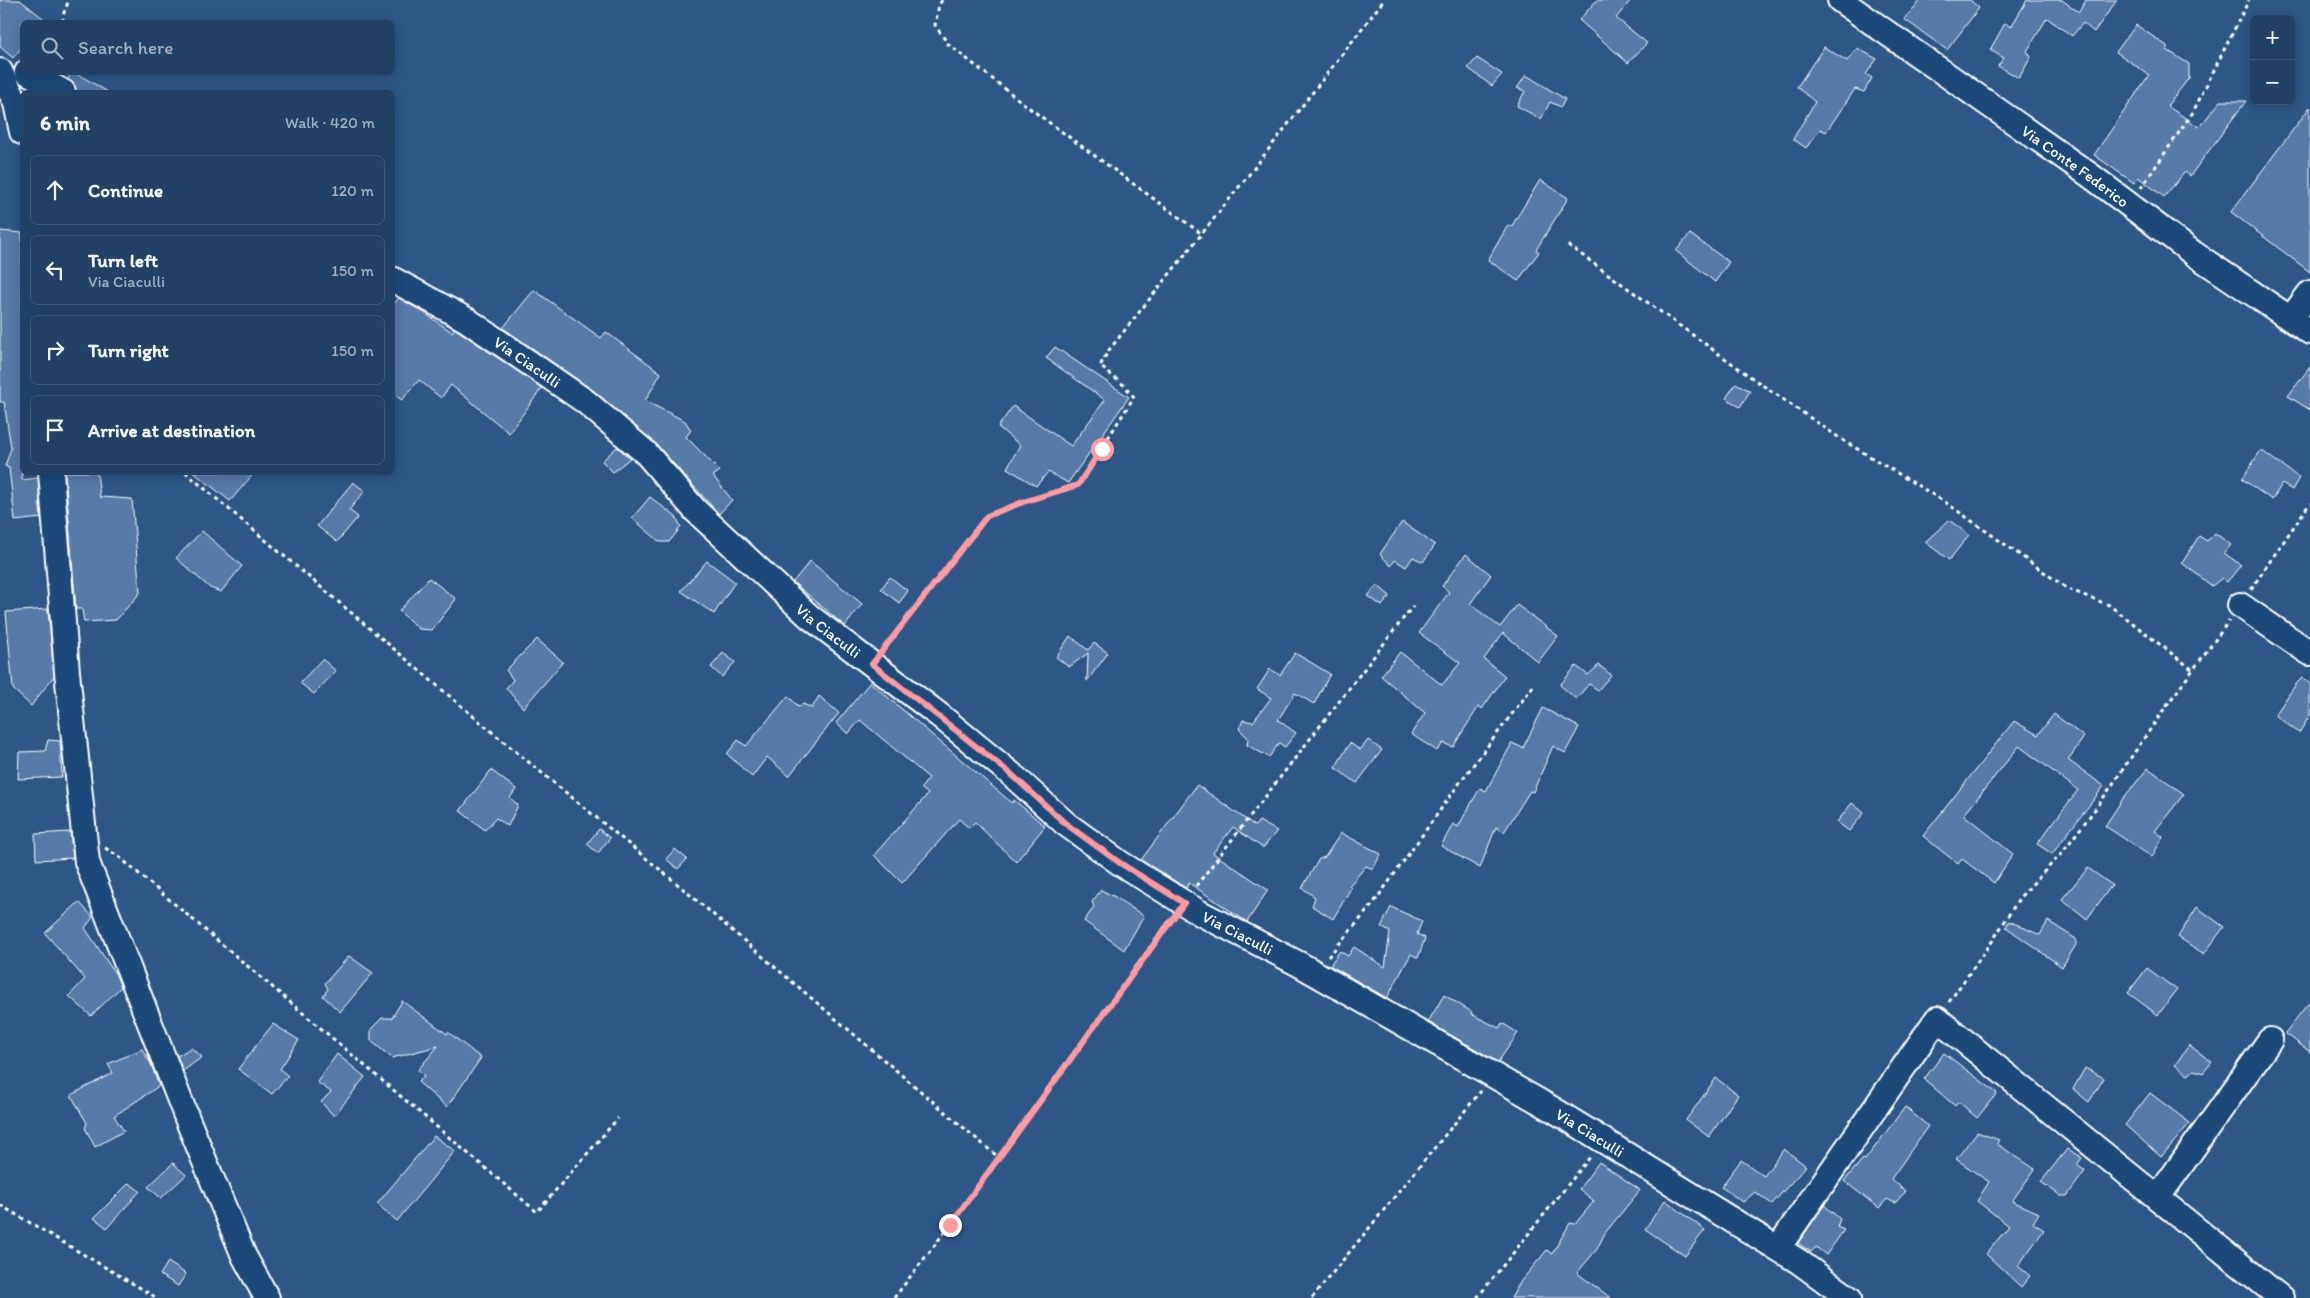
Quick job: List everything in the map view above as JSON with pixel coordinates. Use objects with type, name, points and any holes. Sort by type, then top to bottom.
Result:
[{"type":"street","name":"Via Conte Federico","points":[[1840,0],[2129,205],[2193,253],[2310,332]]},
{"type":"street","points":[[0,58],[20,69]]},
{"type":"street","points":[[0,71],[16,103],[20,122]]},
{"type":"street","points":[[32,75],[59,90]]},
{"type":"street","name":"Via Ciaculli","points":[[395,281],[467,320],[586,402],[646,454],[696,511],[810,617],[1011,774],[1066,824],[1120,863],[1184,903],[1320,976],[1554,1110],[1778,1248],[1849,1298]]},
{"type":"street","points":[[2290,318],[2310,293]]},
{"type":"street","points":[[51,475],[69,692],[87,862],[188,1121],[244,1256],[267,1298]]},
{"type":"street","points":[[2240,605],[2310,653]]},
{"type":"street","points":[[1778,1248],[1937,1019],[2281,1298]]},
{"type":"street","points":[[2158,1197],[2270,1040]]},
{"type":"path","points":[[63,20],[69,0]]},
{"type":"path","points":[[942,0],[939,5],[935,25],[948,44],[1032,110],[1202,234]]},
{"type":"path","points":[[872,664],[987,516],[1023,502],[1078,485],[1134,397],[1125,386],[1100,366],[1109,350],[1384,0]]},
{"type":"path","points":[[2129,205],[2193,112],[2249,0]]},
{"type":"path","points":[[1568,245],[1755,380],[1841,439],[1945,502],[2068,589],[2109,605],[2193,670]]},
{"type":"path","points":[[189,475],[492,732],[675,882],[998,1157]]},
{"type":"path","points":[[1937,1019],[1993,940],[2020,897],[2060,854],[2094,811],[2310,503]]},
{"type":"path","points":[[894,1298],[1184,903],[1413,606]]},
{"type":"path","points":[[1320,976],[1329,956],[1373,904],[1461,781],[1534,685]]},
{"type":"path","points":[[84,835],[118,856],[537,1212],[618,1118]]},
{"type":"path","points":[[1312,1298],[1493,1076]]},
{"type":"path","points":[[1477,1298],[1604,1141]]},
{"type":"path","points":[[0,1205],[157,1298]]},
{"type":"building","points":[[0,0],[20,0],[45,20],[20,20],[20,49],[13,58],[0,47]]},
{"type":"building","points":[[1597,0],[1631,0],[1616,18],[1647,43],[1628,63],[1579,20]]},
{"type":"building","points":[[1921,0],[1970,0],[1979,8],[1947,50],[1904,19]]},
{"type":"building","points":[[2027,0],[2062,0],[2079,12],[2086,0],[2117,0],[2094,32],[2083,23],[2072,36],[2047,18],[2027,51],[2031,57],[2019,78],[1998,66],[2004,58],[1990,50],[2005,23],[2011,27]]},
{"type":"building","points":[[2136,25],[2167,46],[2167,50],[2189,64],[2189,78],[2167,106],[2199,127],[2221,101],[2246,101],[2190,176],[2185,172],[2164,197],[2138,177],[2134,183],[2094,155],[2149,75],[2116,52]]},
{"type":"building","points":[[1824,47],[1847,61],[1857,48],[1877,59],[1866,74],[1872,78],[1864,92],[1855,89],[1826,132],[1820,129],[1806,148],[1793,139],[1815,102],[1797,87]]},
{"type":"building","points":[[1477,58],[1502,74],[1492,86],[1468,68]]},
{"type":"building","points":[[70,75],[79,75],[105,90],[76,90],[68,79]]},
{"type":"building","points":[[1526,75],[1565,99],[1561,107],[1550,102],[1541,119],[1517,106],[1525,91],[1517,88]]},
{"type":"building","points":[[2310,107],[2310,272],[2231,212]]},
{"type":"building","points":[[1540,180],[1568,198],[1536,250],[1539,252],[1518,281],[1488,260],[1508,225],[1511,227]]},
{"type":"building","points":[[0,231],[20,233],[20,475],[22,475],[22,480],[38,478],[41,518],[15,521],[9,468],[5,466],[11,448],[4,402],[0,402]]},
{"type":"building","points":[[1690,234],[1729,262],[1715,282],[1676,251]]},
{"type":"building","points":[[534,290],[601,338],[606,332],[661,373],[645,401],[685,421],[691,430],[686,437],[720,471],[713,476],[732,500],[719,514],[655,443],[594,391],[503,328]]},
{"type":"building","points":[[399,298],[452,332],[454,328],[542,388],[509,433],[451,385],[441,398],[419,380],[402,400],[395,395],[395,303]]},
{"type":"building","points":[[1055,347],[1129,397],[1068,483],[1048,472],[1036,486],[1007,468],[1020,445],[998,427],[1013,406],[1071,446],[1105,400],[1046,358]]},
{"type":"building","points":[[2310,367],[2310,410],[2288,396]]},
{"type":"building","points":[[1736,383],[1750,391],[1740,407],[1726,398]]},
{"type":"building","points":[[617,447],[630,458],[613,472],[602,461]]},
{"type":"building","points":[[2261,450],[2299,478],[2292,490],[2282,484],[2272,500],[2242,479]]},
{"type":"building","points":[[65,475],[97,475],[100,497],[132,499],[140,593],[116,620],[84,622],[82,609],[76,609]]},
{"type":"building","points":[[197,475],[252,475],[230,501]]},
{"type":"building","points":[[353,482],[365,491],[349,510],[358,517],[337,542],[317,526]]},
{"type":"building","points":[[650,497],[676,517],[681,527],[669,542],[660,542],[632,518]]},
{"type":"building","points":[[1949,520],[1969,535],[1949,560],[1925,542]]},
{"type":"building","points":[[1402,522],[1435,545],[1423,562],[1413,557],[1406,567],[1395,560],[1391,566],[1380,554]]},
{"type":"building","points":[[202,531],[242,566],[221,592],[210,588],[176,558]]},
{"type":"building","points":[[2215,533],[2231,545],[2224,553],[2241,565],[2227,582],[2222,578],[2212,586],[2182,563],[2199,536],[2207,541]]},
{"type":"building","points":[[1466,554],[1491,575],[1470,604],[1500,627],[1517,605],[1558,636],[1538,662],[1503,633],[1484,659],[1505,676],[1482,709],[1479,706],[1453,747],[1443,743],[1437,751],[1411,734],[1425,713],[1381,676],[1400,652],[1442,685],[1460,663],[1419,633],[1449,592],[1442,586]]},
{"type":"building","points":[[707,561],[735,582],[714,614],[681,591]]},
{"type":"building","points":[[810,561],[862,604],[845,626],[793,582]]},
{"type":"building","points":[[890,577],[908,591],[899,603],[881,589]]},
{"type":"building","points":[[429,578],[456,599],[432,630],[419,629],[399,611]]},
{"type":"building","points":[[1377,585],[1390,596],[1382,606],[1368,596]]},
{"type":"building","points":[[48,609],[54,676],[31,706],[13,689],[6,612]]},
{"type":"building","points":[[1070,636],[1088,650],[1094,643],[1108,653],[1087,681],[1088,653],[1069,667],[1056,657]]},
{"type":"building","points":[[537,639],[563,662],[523,708],[506,688],[513,680],[506,670]]},
{"type":"building","points":[[723,653],[735,662],[722,677],[711,667]]},
{"type":"building","points":[[1295,653],[1330,674],[1314,704],[1295,693],[1278,720],[1296,733],[1285,747],[1279,743],[1269,757],[1247,745],[1248,738],[1239,729],[1243,720],[1253,722],[1271,698],[1257,689],[1270,669],[1280,675]]},
{"type":"building","points":[[322,659],[336,671],[314,694],[300,683]]},
{"type":"building","points":[[1599,665],[1611,675],[1598,690],[1589,684],[1576,699],[1560,685],[1576,666],[1588,675]]},
{"type":"building","points":[[2302,678],[2310,683],[2310,715],[2299,733],[2275,715]]},
{"type":"building","points":[[870,682],[1012,803],[1014,800],[1045,826],[1016,862],[975,822],[969,828],[959,819],[902,883],[874,855],[928,794],[921,788],[929,778],[860,720],[848,734],[836,723]]},
{"type":"building","points":[[788,696],[799,707],[803,704],[812,708],[819,696],[839,713],[789,776],[767,757],[752,777],[727,754],[738,740],[746,746]]},
{"type":"building","points":[[1543,708],[1579,727],[1565,753],[1553,746],[1533,792],[1530,791],[1504,832],[1496,827],[1480,868],[1441,846],[1453,824],[1458,827],[1480,788],[1486,791],[1512,743],[1523,748]]},
{"type":"building","points":[[2054,714],[2084,737],[2068,760],[2104,786],[2052,854],[2037,844],[2078,790],[2019,746],[1964,815],[2013,854],[1994,883],[1962,859],[1958,864],[1923,836],[2014,721],[2038,735]]},
{"type":"building","points":[[48,740],[60,741],[62,777],[18,779],[19,752],[45,751]]},
{"type":"building","points":[[1368,740],[1382,750],[1357,783],[1335,768],[1350,743],[1360,750]]},
{"type":"building","points":[[2148,768],[2184,794],[2155,831],[2163,837],[2152,857],[2105,826],[2122,800]]},
{"type":"building","points":[[491,770],[516,789],[510,798],[518,805],[508,826],[496,818],[485,830],[460,811]]},
{"type":"building","points":[[1197,785],[1255,826],[1259,821],[1277,831],[1263,848],[1233,827],[1213,853],[1268,890],[1247,922],[1189,883],[1186,888],[1141,860]]},
{"type":"building","points":[[1852,803],[1864,813],[1849,831],[1837,822]]},
{"type":"building","points":[[599,829],[610,838],[598,853],[587,844]]},
{"type":"building","points":[[70,832],[73,858],[36,860],[35,834]]},
{"type":"building","points":[[1341,833],[1381,854],[1373,869],[1366,866],[1349,886],[1351,888],[1333,919],[1312,906],[1315,897],[1302,888],[1319,859],[1325,857]]},
{"type":"building","points":[[675,849],[687,859],[678,869],[666,859]]},
{"type":"building","points":[[2088,868],[2112,885],[2087,919],[2062,899]]},
{"type":"building","points":[[1101,890],[1144,916],[1124,950],[1084,921],[1094,907],[1092,902]]},
{"type":"building","points":[[79,902],[93,917],[85,928],[116,975],[121,987],[91,1016],[69,996],[85,979],[45,933]]},
{"type":"building","points":[[1391,907],[1422,921],[1417,934],[1425,938],[1418,958],[1411,954],[1387,998],[1331,966],[1340,951],[1348,956],[1354,947],[1385,967],[1390,932],[1381,927]]},
{"type":"building","points":[[2197,907],[2224,927],[2204,954],[2178,937]]},
{"type":"building","points":[[2009,921],[2040,935],[2048,921],[2076,939],[2076,945],[2062,967],[2006,927]]},
{"type":"building","points":[[349,956],[373,973],[340,1012],[323,996],[328,989],[325,983]]},
{"type":"building","points":[[2147,968],[2177,990],[2158,1015],[2128,993]]},
{"type":"building","points":[[1444,995],[1472,1012],[1471,1014],[1499,1028],[1502,1023],[1518,1033],[1498,1062],[1428,1022]]},
{"type":"building","points":[[402,1001],[447,1034],[448,1032],[481,1058],[447,1107],[418,1082],[424,1076],[418,1070],[438,1046],[392,1058],[371,1041],[371,1029],[382,1018],[392,1018]]},
{"type":"building","points":[[2310,1001],[2310,1052],[2285,1033]]},
{"type":"building","points":[[273,1024],[299,1040],[280,1069],[288,1076],[272,1094],[238,1069]]},
{"type":"building","points":[[2189,1045],[2212,1062],[2203,1073],[2194,1070],[2188,1075],[2175,1065]]},
{"type":"building","points":[[191,1048],[202,1057],[183,1071],[177,1056]]},
{"type":"building","points":[[142,1049],[151,1064],[159,1086],[114,1116],[124,1131],[95,1147],[85,1128],[87,1123],[71,1095],[113,1073],[108,1064]]},
{"type":"building","points":[[1944,1053],[1997,1093],[1977,1118],[1959,1102],[1955,1106],[1924,1079]]},
{"type":"building","points":[[337,1054],[365,1077],[334,1116],[321,1102],[331,1092],[317,1082]]},
{"type":"building","points":[[2085,1068],[2104,1078],[2089,1102],[2073,1089]]},
{"type":"building","points":[[1716,1078],[1738,1095],[1709,1137],[1686,1120]]},
{"type":"building","points":[[2150,1093],[2190,1123],[2161,1157],[2125,1125]]},
{"type":"building","points":[[1905,1107],[1928,1126],[1891,1179],[1906,1191],[1895,1203],[1887,1199],[1879,1208],[1844,1181],[1863,1159],[1865,1160]]},
{"type":"building","points":[[1977,1132],[1999,1140],[1997,1144],[2035,1169],[2012,1201],[2039,1213],[2033,1223],[2044,1230],[2018,1266],[2030,1276],[2021,1287],[1986,1254],[2009,1226],[1977,1201],[1989,1182],[1956,1159]]},
{"type":"building","points":[[434,1136],[455,1151],[397,1221],[377,1204]]},
{"type":"building","points":[[1784,1149],[1806,1166],[1772,1204],[1755,1192],[1743,1202],[1721,1187],[1741,1160],[1764,1176]]},
{"type":"building","points":[[2067,1149],[2082,1158],[2077,1165],[2085,1171],[2067,1196],[2061,1196],[2041,1182]]},
{"type":"building","points":[[1599,1162],[1640,1190],[1605,1233],[1597,1249],[1577,1273],[1611,1298],[1511,1298],[1521,1281],[1547,1250],[1552,1254],[1570,1223],[1575,1224],[1594,1201],[1579,1189]]},
{"type":"building","points":[[173,1163],[186,1175],[161,1198],[148,1187]]},
{"type":"building","points":[[129,1183],[140,1191],[107,1228],[94,1218]]},
{"type":"building","points":[[1665,1200],[1705,1230],[1685,1256],[1645,1229]]},
{"type":"building","points":[[1824,1205],[1840,1219],[1837,1227],[1844,1230],[1826,1255],[1816,1247],[1811,1252],[1798,1243]]},
{"type":"building","points":[[168,1262],[186,1274],[178,1286],[160,1275]]},
{"type":"route","points":[[950,1225],[1184,903],[1120,863],[1066,824],[1011,774],[939,715],[872,664],[987,516],[1023,502],[1078,485],[1102,449]]}]
